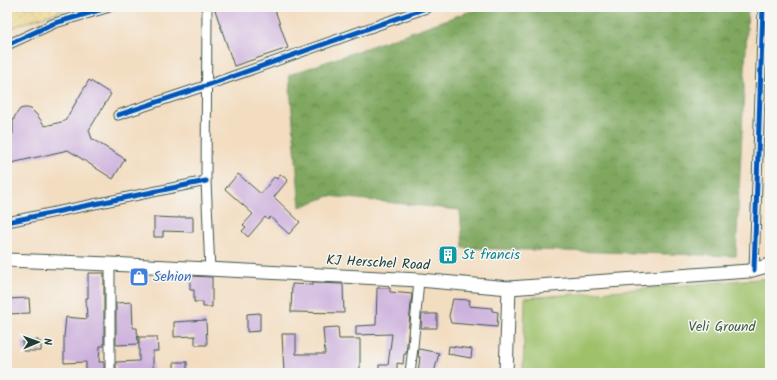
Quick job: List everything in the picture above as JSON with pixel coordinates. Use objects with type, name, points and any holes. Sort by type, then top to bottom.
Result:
[{"type":"main road","name":"KJ Herschel Road","points":[[7,260],[419,280],[509,288],[754,270],[770,265]]},
{"type":"main road","points":[[506,373],[509,288]]},
{"type":"street","points":[[7,45],[55,23],[110,7]]},
{"type":"street","points":[[208,7],[206,181],[210,270]]},
{"type":"street","points":[[118,115],[429,7]]},
{"type":"street","points":[[754,270],[763,7]]},
{"type":"street","points":[[7,222],[206,181]]},
{"type":"street","points":[[110,264],[110,373]]},
{"type":"street","points":[[410,373],[419,280]]},
{"type":"green space","points":[[482,7],[748,7],[736,256],[463,248],[460,210],[329,196],[300,207],[289,75]]},
{"type":"green space","name":"Veli Ground","points":[[770,278],[770,373],[523,373],[525,298]]},
{"type":"sand","points":[[7,7],[73,7],[7,30]]},
{"type":"building","points":[[214,7],[274,7],[288,48],[234,66]]},
{"type":"building","points":[[89,80],[111,94],[89,130],[92,139],[125,159],[113,179],[68,150],[7,164],[7,135],[13,134],[13,121],[20,109],[31,109],[45,126],[65,121]]},
{"type":"building","points":[[238,174],[261,194],[274,177],[277,179],[280,174],[288,180],[274,197],[300,222],[289,234],[270,217],[268,220],[265,217],[248,237],[242,231],[246,227],[243,225],[253,214],[225,189]]},
{"type":"building","points":[[154,217],[193,217],[193,232],[163,231],[163,237],[154,237]]},
{"type":"building","name":"St francis","points":[[443,248],[453,248],[453,261],[443,262]]},
{"type":"building","points":[[88,273],[104,273],[104,346],[100,346],[99,362],[104,362],[104,373],[86,373],[86,362],[64,363],[66,317],[87,319],[86,298],[88,298]]},
{"type":"building","points":[[190,276],[212,277],[212,307],[203,307],[203,302],[194,302],[194,290],[190,290]]},
{"type":"building","points":[[313,283],[343,284],[344,313],[291,312],[292,284],[313,285]]},
{"type":"building","points":[[377,288],[390,288],[390,292],[412,294],[406,354],[404,354],[403,364],[397,363],[397,373],[379,373],[379,365],[388,365],[392,334],[356,335],[356,326],[376,325]]},
{"type":"building","points":[[29,298],[30,313],[7,314],[7,299]]},
{"type":"building","points":[[453,299],[470,300],[469,306],[492,308],[492,311],[498,312],[497,327],[451,323],[449,316]]},
{"type":"building","points":[[132,302],[133,328],[137,328],[138,344],[116,345],[116,303]]},
{"type":"building","points":[[260,313],[260,331],[247,332],[247,314]]},
{"type":"building","points":[[422,314],[437,314],[437,328],[421,328]]},
{"type":"building","points":[[206,320],[207,345],[195,345],[195,336],[174,337],[174,322]]},
{"type":"building","points":[[338,327],[339,339],[360,339],[360,373],[284,373],[282,334],[296,334],[296,354],[325,354],[323,328]]},
{"type":"building","points":[[139,337],[157,337],[158,351],[153,351],[153,373],[116,373],[116,362],[139,361]]},
{"type":"building","points":[[30,340],[38,340],[38,342],[41,342],[41,351],[23,351],[22,342],[30,342]]},
{"type":"building","points":[[449,346],[472,349],[471,358],[448,354]]},
{"type":"building","points":[[419,349],[439,353],[434,373],[418,373],[420,357],[418,357]]},
{"type":"building","points":[[174,362],[187,362],[187,373],[174,373]]},
{"type":"cycle path","points":[[7,45],[55,23],[110,7]]},
{"type":"cycle path","points":[[118,115],[429,7]]},
{"type":"cycle path","points":[[754,270],[763,7]]},
{"type":"cycle path","points":[[7,222],[206,181]]},
{"type":"place","name":"St francis","points":[[448,255]]},
{"type":"place","name":"Sehion","points":[[139,277]]}]
